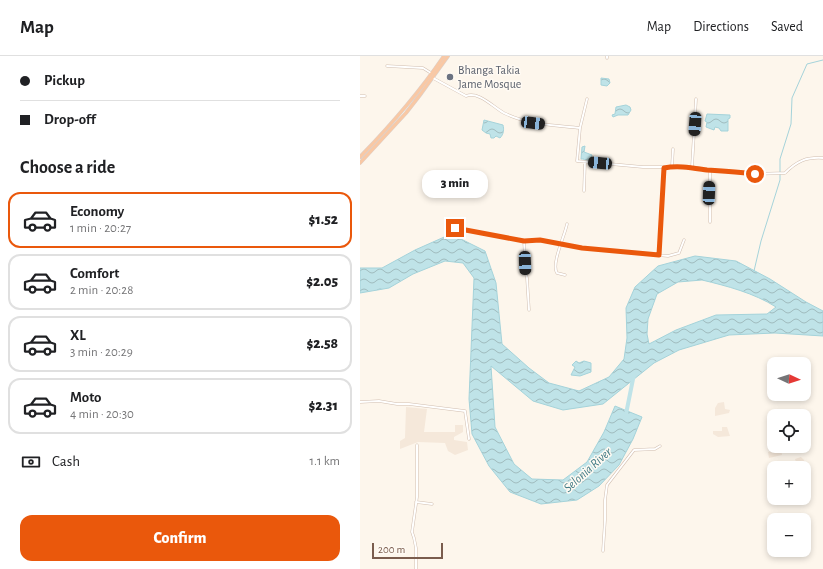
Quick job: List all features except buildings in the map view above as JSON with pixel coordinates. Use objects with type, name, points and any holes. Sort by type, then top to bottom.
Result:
[{"type":"highway","points":[[360,163],[406,113],[444,56]]},
{"type":"highway","points":[[360,157],[402,112],[448,56]]},
{"type":"street","points":[[386,66],[423,68],[432,76],[466,96],[478,96],[493,104],[498,110],[517,119],[533,123],[580,128]]},
{"type":"street","points":[[360,96],[366,96]]},
{"type":"street","points":[[587,98],[580,128],[577,161],[664,168],[672,166],[692,167],[755,174],[786,173],[794,164],[808,159],[823,158]]},
{"type":"street","points":[[692,167],[696,99]]},
{"type":"street","points":[[672,166],[673,150]]},
{"type":"street","points":[[584,191],[585,162]]},
{"type":"street","points":[[659,255],[664,168]]},
{"type":"street","points":[[710,170],[710,222]]},
{"type":"street","points":[[565,275],[557,273],[555,270],[556,260],[562,245],[567,224]]},
{"type":"street","points":[[455,228],[524,241],[540,240],[562,245],[608,251],[668,256],[679,252],[684,240]]},
{"type":"street","points":[[524,241],[530,310]]},
{"type":"street","points":[[360,402],[379,401],[465,412],[469,439]]},
{"type":"street","points":[[416,569],[416,548],[412,532],[418,488],[417,446]]},
{"type":"street","points":[[603,551],[605,520],[604,500],[606,485],[634,450],[655,449],[660,446]]},
{"type":"street","points":[[416,502],[432,504]]},
{"type":"shaded area","points":[[724,402],[725,409],[730,410],[729,413],[715,416],[715,408],[718,403]]},
{"type":"shaded area","points":[[406,407],[427,409],[424,432],[455,432],[455,425],[463,425],[463,432],[454,437],[454,440],[467,442],[468,450],[455,455],[448,451],[445,443],[418,442],[400,449],[400,441],[405,438]]},
{"type":"shaded area","points":[[722,427],[727,427],[730,436],[718,437],[713,434],[713,431],[722,431]]},
{"type":"shaded area","points":[[768,453],[782,453],[782,455],[769,458]]},
{"type":"shaded area","points":[[801,457],[804,461],[796,461],[795,459]]},
{"type":"water","points":[[601,78],[609,79],[610,83],[607,86],[601,85]]},
{"type":"water","points":[[626,105],[630,107],[631,110],[628,115],[618,115],[613,117],[612,115],[615,114],[616,107]]},
{"type":"water","points":[[707,114],[730,115],[730,118],[728,119],[728,131],[721,131],[719,128],[715,127],[714,130],[706,127],[707,122],[705,121]]},
{"type":"water","points":[[484,120],[503,125],[504,128],[500,138],[496,136],[491,138],[490,134],[482,130]]},
{"type":"water","points":[[585,146],[584,152],[592,155],[589,162],[581,159],[582,147]]},
{"type":"water","points":[[451,234],[485,251],[496,283],[502,344],[529,368],[549,383],[579,391],[609,377],[624,359],[627,338],[626,308],[635,287],[658,266],[695,256],[736,261],[770,279],[823,311],[823,336],[775,333],[729,335],[679,350],[654,363],[603,404],[563,410],[533,401],[491,366],[495,427],[514,464],[532,479],[563,480],[587,462],[604,432],[615,406],[642,417],[633,439],[619,465],[599,486],[577,500],[541,504],[510,492],[489,466],[472,434],[469,399],[474,278],[463,263],[445,261],[413,274],[389,288],[360,293],[360,268],[382,268],[415,250]],"holes":[[[702,280],[731,287],[750,294],[776,307],[767,314],[716,315],[676,330],[649,344],[647,334],[648,319],[657,294],[678,282]]]},
{"type":"water","points":[[576,361],[579,363],[584,361],[591,363],[591,372],[580,376],[571,375],[575,367],[572,365]]},
{"type":"waterway","points":[[754,271],[761,241],[780,180],[780,159],[791,124],[792,98],[807,64],[823,60]]},
{"type":"waterway","name":"Selonia River","points":[[626,414],[634,374]]},
{"type":"place","name":"Bhanga Takia Jame Mosque","points":[[450,77]]},
{"type":"route","points":[[455,228],[464,229],[469,232],[483,233],[491,236],[524,241],[540,240],[582,248],[659,255],[664,168],[672,166],[692,167],[755,174]]}]
